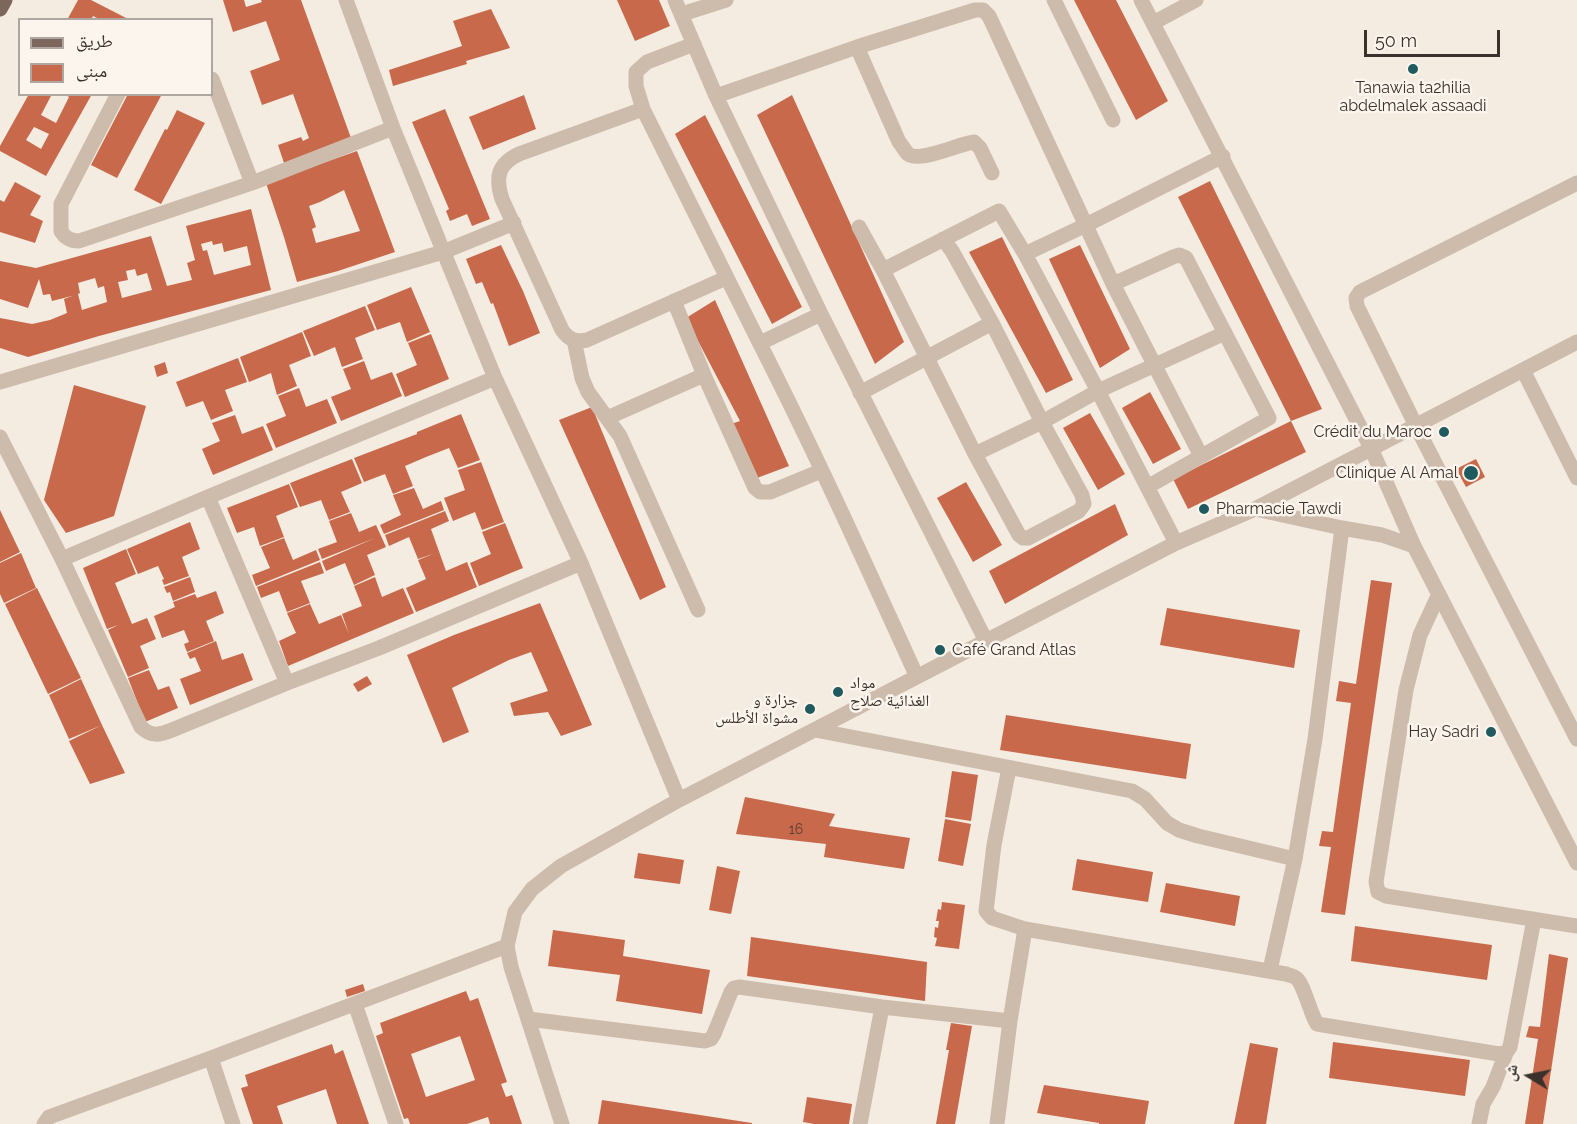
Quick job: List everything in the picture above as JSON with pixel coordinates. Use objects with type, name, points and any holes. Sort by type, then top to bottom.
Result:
[{"type":"main road","points":[[0,9],[5,0]]},
{"type":"street","points":[[346,0],[393,128],[495,378],[581,563],[679,800]]},
{"type":"street","points":[[726,0],[678,7],[716,96],[821,314],[986,641]]},
{"type":"street","points":[[1054,0],[1113,120]]},
{"type":"street","points":[[1142,0],[1371,448],[1414,546],[1577,863]]},
{"type":"street","points":[[1153,23],[1196,0]]},
{"type":"street","points":[[716,96],[857,47],[975,10],[983,10],[989,16],[1113,284],[1201,456]]},
{"type":"street","points":[[694,44],[647,62],[636,72],[636,86],[644,109],[760,343],[917,676]]},
{"type":"street","points":[[857,47],[899,142],[908,154],[917,157],[932,155],[974,142],[980,148],[992,173]]},
{"type":"street","points":[[213,82],[252,183]]},
{"type":"street","points":[[117,96],[61,204],[61,231],[67,238],[79,241],[252,183],[393,128]]},
{"type":"street","points":[[644,109],[519,154],[506,162],[500,171],[499,189],[562,330],[574,340],[588,340],[726,278]]},
{"type":"street","points":[[1024,254],[1223,156]]},
{"type":"street","points":[[1577,183],[1360,292],[1356,298],[1357,306],[1416,426],[1577,739]]},
{"type":"street","points":[[883,270],[999,211],[1098,391],[1176,543]]},
{"type":"street","points":[[0,382],[443,252],[514,223]]},
{"type":"street","points":[[859,227],[883,270],[975,454],[1019,534],[1023,538],[1028,538],[1079,511],[1084,504],[1082,495],[992,323],[943,239]]},
{"type":"street","points":[[1113,284],[1179,255],[1186,258],[1269,418],[1147,487]]},
{"type":"street","points":[[674,301],[754,488],[760,492],[770,492],[821,471]]},
{"type":"street","points":[[760,343],[821,314]]},
{"type":"street","points":[[860,393],[992,323]]},
{"type":"street","points":[[975,454],[1042,422],[1098,391],[1225,333]]},
{"type":"street","points":[[574,340],[582,378],[588,392],[620,436],[629,453],[698,610]]},
{"type":"street","points":[[562,1124],[511,967],[507,946],[515,912],[532,889],[561,866],[679,800],[917,676],[1176,543],[1255,509],[1577,342]]},
{"type":"street","points":[[1523,370],[1577,478]]},
{"type":"street","points":[[607,418],[704,375]]},
{"type":"street","points":[[62,559],[495,378]]},
{"type":"street","points":[[0,437],[62,559],[141,727],[147,733],[161,735],[286,683],[379,648],[581,563]]},
{"type":"street","points":[[208,497],[286,683]]},
{"type":"street","points":[[1255,509],[1382,535],[1414,546]]},
{"type":"street","points":[[1270,970],[1295,859],[1315,739],[1342,528]]},
{"type":"street","points":[[1439,594],[1420,636],[1406,690],[1376,882],[1378,892],[1386,896],[1577,926]]},
{"type":"street","points":[[815,730],[1132,791],[1145,799],[1167,823],[1179,830],[1198,837],[1295,859]]},
{"type":"street","points":[[1009,768],[994,845],[986,911],[992,918],[1025,929],[1270,970],[1295,977],[1300,982],[1317,1024],[1499,1054],[1506,1053]]},
{"type":"street","points":[[1479,1124],[1483,1104],[1510,1047],[1534,919]]},
{"type":"street","points":[[997,1124],[1025,929]]},
{"type":"street","points":[[44,1124],[49,1117],[507,946]]},
{"type":"street","points":[[528,1019],[705,1041],[711,1039],[714,1034],[731,992],[734,988],[739,987],[1010,1022]]},
{"type":"street","points":[[355,1004],[396,1124]]},
{"type":"street","points":[[860,1124],[882,1007]]},
{"type":"street","points":[[212,1058],[233,1124]]},
{"type":"building","points":[[78,0],[91,0],[126,18],[93,16],[92,18],[68,18]]},
{"type":"building","points":[[223,0],[244,0],[246,7],[262,2],[261,0],[301,0],[351,138],[284,163],[278,145],[301,137],[303,141],[309,138],[293,94],[262,105],[250,71],[280,60],[266,21],[233,32]]},
{"type":"building","points":[[617,0],[659,0],[670,26],[635,41]]},
{"type":"building","points":[[1074,0],[1116,0],[1168,101],[1136,120]]},
{"type":"building","points":[[491,9],[510,48],[466,61],[467,64],[393,86],[389,70],[462,46],[453,21]]},
{"type":"building","points":[[524,95],[536,129],[483,150],[469,117]]},
{"type":"building","points":[[792,95],[904,342],[875,364],[757,115]]},
{"type":"building","points":[[28,96],[51,96],[41,115],[56,123],[68,96],[91,96],[46,176],[0,151],[0,146]],"holes":[[[34,127],[49,134],[41,149],[26,140]]]},
{"type":"building","points":[[127,96],[161,96],[117,178],[91,165]]},
{"type":"building","points":[[445,109],[490,219],[472,226],[467,214],[450,221],[446,211],[449,209],[412,122]]},
{"type":"building","points":[[177,110],[205,123],[161,204],[134,190]]},
{"type":"building","points":[[705,115],[802,307],[772,324],[675,134]]},
{"type":"building","points":[[357,151],[395,252],[297,282],[266,183]],"holes":[[[344,190],[360,231],[316,243],[312,229],[316,227],[309,206]]]},
{"type":"building","points":[[1210,181],[1322,409],[1291,421],[1178,197]]},
{"type":"building","points":[[15,182],[41,196],[30,215],[43,221],[35,243],[0,232],[0,200],[4,202]]},
{"type":"building","points":[[251,209],[271,290],[28,357],[0,348],[0,318],[32,324],[50,320],[67,313],[64,299],[72,296],[52,301],[50,294],[43,295],[39,279],[28,308],[0,299],[0,261],[36,268],[151,236],[167,286],[192,280],[187,263],[195,260],[186,226]],"holes":[[[212,241],[213,245],[222,243],[224,252],[247,246],[251,265],[214,275],[207,250],[203,251],[201,244]],[[135,269],[137,276],[147,273],[152,290],[122,298],[118,282],[128,280],[126,271]],[[95,278],[98,288],[104,286],[107,302],[82,310],[78,283]]]},
{"type":"building","points":[[1002,237],[1073,380],[1046,393],[969,252]]},
{"type":"building","points":[[501,245],[540,333],[509,346],[493,303],[491,304],[482,282],[476,284],[466,259]]},
{"type":"building","points":[[1080,245],[1130,349],[1100,368],[1049,259]]},
{"type":"building","points":[[411,287],[430,332],[407,342],[400,322],[377,330],[367,305]]},
{"type":"building","points":[[715,300],[789,466],[757,478],[728,425],[740,421],[686,318]]},
{"type":"building","points":[[365,306],[375,330],[355,338],[363,359],[342,367],[335,347],[314,356],[303,331]]},
{"type":"building","points":[[302,332],[311,356],[289,365],[297,386],[277,395],[271,373],[249,382],[240,357]]},
{"type":"building","points":[[431,334],[449,379],[405,397],[396,374],[417,365],[408,343]]},
{"type":"building","points":[[238,358],[247,382],[225,390],[233,411],[211,420],[203,401],[186,407],[176,382]]},
{"type":"building","points":[[364,361],[371,380],[392,372],[402,396],[341,421],[331,397],[351,389],[343,369]]},
{"type":"building","points":[[165,362],[168,373],[157,377],[154,366]]},
{"type":"building","points":[[74,385],[146,406],[114,516],[66,533],[44,500]]},
{"type":"building","points":[[299,388],[306,407],[327,399],[337,423],[276,448],[266,424],[286,416],[278,396]]},
{"type":"building","points":[[1150,392],[1181,449],[1153,464],[1122,408]]},
{"type":"building","points":[[592,407],[666,587],[640,600],[559,420]]},
{"type":"building","points":[[1090,413],[1125,474],[1098,490],[1063,428]]},
{"type":"building","points":[[461,414],[480,460],[458,468],[449,448],[405,466],[413,486],[393,494],[385,474],[364,482],[354,458]]},
{"type":"building","points":[[235,415],[242,434],[263,426],[273,450],[213,475],[202,449],[220,441],[212,423]]},
{"type":"building","points":[[1291,421],[1306,452],[1188,509],[1173,479]]},
{"type":"building","points":[[352,459],[362,483],[341,492],[350,512],[329,520],[321,500],[300,507],[290,483]]},
{"type":"building","name":"Clinique Al Amal","points":[[1476,459],[1485,477],[1466,487],[1456,469]]},
{"type":"building","points":[[481,462],[504,522],[482,530],[475,512],[453,521],[444,498],[465,490],[458,470]]},
{"type":"building","points":[[966,482],[1002,545],[973,562],[937,498]]},
{"type":"building","points":[[289,484],[298,507],[276,516],[284,537],[260,546],[254,527],[237,533],[227,508]]},
{"type":"building","points":[[414,488],[423,509],[441,501],[444,510],[384,534],[380,525],[401,515],[393,495]]},
{"type":"building","points":[[1115,504],[1128,535],[1005,604],[989,571]]},
{"type":"building","points":[[0,510],[20,552],[0,562]]},
{"type":"building","points":[[445,511],[449,521],[431,529],[446,571],[467,562],[477,587],[416,612],[406,588],[426,579],[418,560],[433,554],[418,559],[409,537],[389,546],[385,535]]},
{"type":"building","points":[[351,513],[359,532],[376,525],[386,547],[367,555],[375,575],[354,585],[345,563],[326,571],[322,561],[375,538],[322,559],[318,549],[337,542],[329,521]]},
{"type":"building","points":[[190,522],[200,549],[182,557],[189,576],[164,585],[162,580],[164,579],[158,566],[138,574],[127,549]]},
{"type":"building","points":[[505,523],[523,568],[479,586],[470,563],[491,554],[482,532]]},
{"type":"building","points":[[284,538],[293,560],[316,550],[320,560],[256,586],[252,575],[270,568],[261,547]]},
{"type":"building","points":[[126,549],[136,574],[115,583],[132,624],[147,618],[156,639],[140,646],[149,668],[128,677],[108,630],[118,625],[107,629],[83,568]]},
{"type":"building","points":[[21,553],[36,588],[4,603],[0,594],[0,563]]},
{"type":"building","points":[[320,562],[324,573],[301,581],[310,603],[287,612],[279,591],[261,598],[257,587]]},
{"type":"building","points":[[190,577],[195,592],[173,601],[170,592],[167,593],[164,587]]},
{"type":"building","points":[[375,577],[382,597],[403,588],[414,613],[288,666],[279,641],[296,633],[287,613],[310,604],[319,624],[341,615],[349,634],[342,614],[362,606],[354,586]]},
{"type":"building","points":[[1371,580],[1392,583],[1345,915],[1321,912],[1331,847],[1319,846],[1322,831],[1333,832],[1351,703],[1336,701],[1339,681],[1356,684]]},
{"type":"building","points":[[37,588],[81,678],[48,694],[5,604]]},
{"type":"building","points":[[216,591],[224,613],[206,621],[214,641],[187,652],[184,644],[189,642],[184,630],[162,638],[154,616],[175,607],[173,602],[195,594],[197,598]]},
{"type":"building","points":[[540,603],[592,725],[561,736],[548,712],[514,716],[510,703],[548,691],[531,652],[509,660],[452,688],[469,732],[443,743],[407,655]]},
{"type":"building","points":[[1167,608],[1300,630],[1294,668],[1160,645]]},
{"type":"building","points":[[216,641],[222,660],[243,653],[253,680],[190,705],[180,679],[201,671],[195,657],[190,659],[187,653]]},
{"type":"building","points":[[149,670],[158,690],[169,686],[178,708],[145,722],[128,678]]},
{"type":"building","points":[[367,676],[372,684],[358,692],[353,684]]},
{"type":"building","points":[[81,679],[102,725],[69,739],[49,695]]},
{"type":"building","points":[[1006,715],[1191,744],[1186,779],[1000,750]]},
{"type":"building","points":[[102,725],[125,773],[90,784],[69,741]]},
{"type":"building","points":[[952,771],[978,775],[971,821],[945,817]]},
{"type":"building","points":[[745,797],[835,814],[829,826],[910,838],[904,869],[824,857],[826,844],[736,834]]},
{"type":"building","points":[[945,819],[971,824],[963,866],[938,861]]},
{"type":"building","points":[[638,853],[684,860],[680,884],[634,878]]},
{"type":"building","points":[[1077,859],[1153,872],[1148,902],[1072,890]]},
{"type":"building","points":[[717,866],[740,871],[731,914],[709,910]]},
{"type":"building","points":[[1166,883],[1240,896],[1235,926],[1160,912]]},
{"type":"building","points":[[942,902],[965,905],[959,949],[935,946],[937,938],[934,937],[935,927],[938,928],[939,921],[936,921]]},
{"type":"building","points":[[1355,926],[1492,945],[1487,980],[1351,961]]},
{"type":"building","points":[[553,930],[625,940],[623,956],[710,970],[702,1014],[616,1001],[620,975],[548,966]]},
{"type":"building","points":[[751,937],[927,962],[925,1001],[747,976]]},
{"type":"building","points":[[1549,954],[1568,958],[1543,1124],[1525,1124],[1538,1039],[1526,1037],[1529,1026],[1540,1027]]},
{"type":"building","points":[[363,984],[365,991],[347,997],[345,990]]},
{"type":"building","points":[[466,991],[470,1001],[478,998],[507,1082],[501,1084],[506,1097],[512,1095],[522,1124],[490,1124],[488,1117],[467,1124],[410,1124],[408,1118],[404,1119],[376,1036],[383,1033],[380,1023]],"holes":[[[460,1036],[475,1080],[426,1097],[411,1054]]]},
{"type":"building","points":[[951,1023],[972,1026],[955,1124],[936,1124],[949,1050],[946,1050]]},
{"type":"building","points":[[1333,1042],[1470,1060],[1465,1096],[1329,1078]]},
{"type":"building","points":[[1250,1043],[1278,1048],[1266,1124],[1234,1124]]},
{"type":"building","points":[[332,1044],[335,1054],[343,1050],[369,1124],[337,1124],[326,1089],[277,1106],[283,1124],[253,1124],[241,1088],[248,1086],[245,1075]]},
{"type":"building","points":[[1044,1085],[1149,1101],[1145,1124],[1099,1124],[1037,1113]]},
{"type":"building","points":[[807,1097],[852,1104],[849,1124],[803,1122]]},
{"type":"building","points":[[602,1100],[752,1123],[752,1124],[598,1124]]},
{"type":"place","name":"Tanawia ta2hilia abdelmalek assaadi","points":[[1413,69]]},
{"type":"place","name":"Crédit du Maroc","points":[[1444,432]]},
{"type":"place","name":"Clinique Al Amal","points":[[1471,473]]},
{"type":"place","name":"Pharmacie Tawdi","points":[[1204,509]]},
{"type":"place","name":"Café Grand Atlas","points":[[940,650]]},
{"type":"place","name":"مواد الغذائية صلاح","points":[[838,692]]},
{"type":"place","name":"جزارة و مشواة الأطلس","points":[[810,709]]},
{"type":"place","name":"Hay Sadri","points":[[1491,732]]}]
